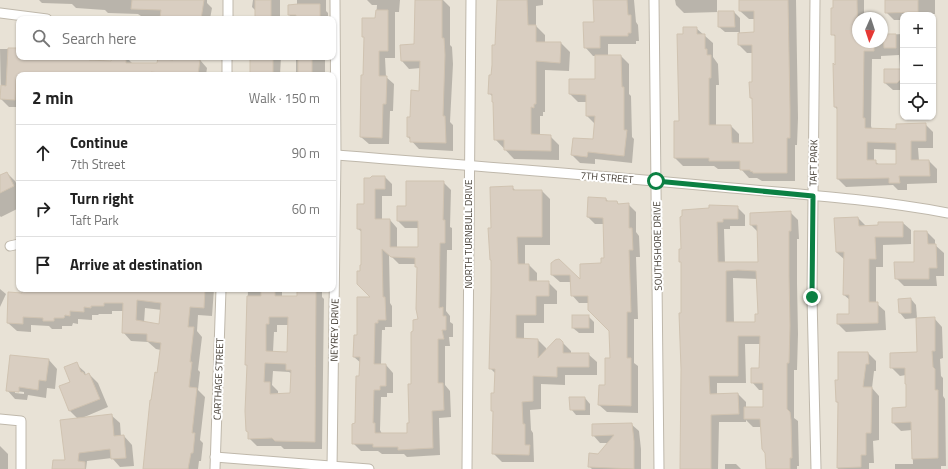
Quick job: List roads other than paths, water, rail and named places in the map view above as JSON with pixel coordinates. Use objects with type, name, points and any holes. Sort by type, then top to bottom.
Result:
[{"type":"street","points":[[228,0],[228,16]]},
{"type":"street","name":"NEYREY DRIVE","points":[[335,0],[335,16]]},
{"type":"street","name":"NORTH TURNBULL DRIVE","points":[[467,469],[471,0]]},
{"type":"street","name":"SOUTHSHORE DRIVE","points":[[654,0],[659,469]]},
{"type":"street","name":"TAFT PARK","points":[[815,0],[812,297],[816,469]]},
{"type":"street","points":[[0,13],[24,16]]},
{"type":"street","points":[[227,60],[227,72]]},
{"type":"street","name":"NEYREY DRIVE","points":[[335,60],[335,72]]},
{"type":"street","name":"7TH STREET","points":[[336,155],[656,181],[904,205],[948,213]]},
{"type":"street","name":"CARTHAGE STREET","points":[[215,469],[221,292]]},
{"type":"street","name":"NEYREY DRIVE","points":[[332,468],[334,292]]},
{"type":"street","points":[[0,419],[21,421],[21,469]]},
{"type":"street","points":[[215,457],[332,468],[369,469]]}]
